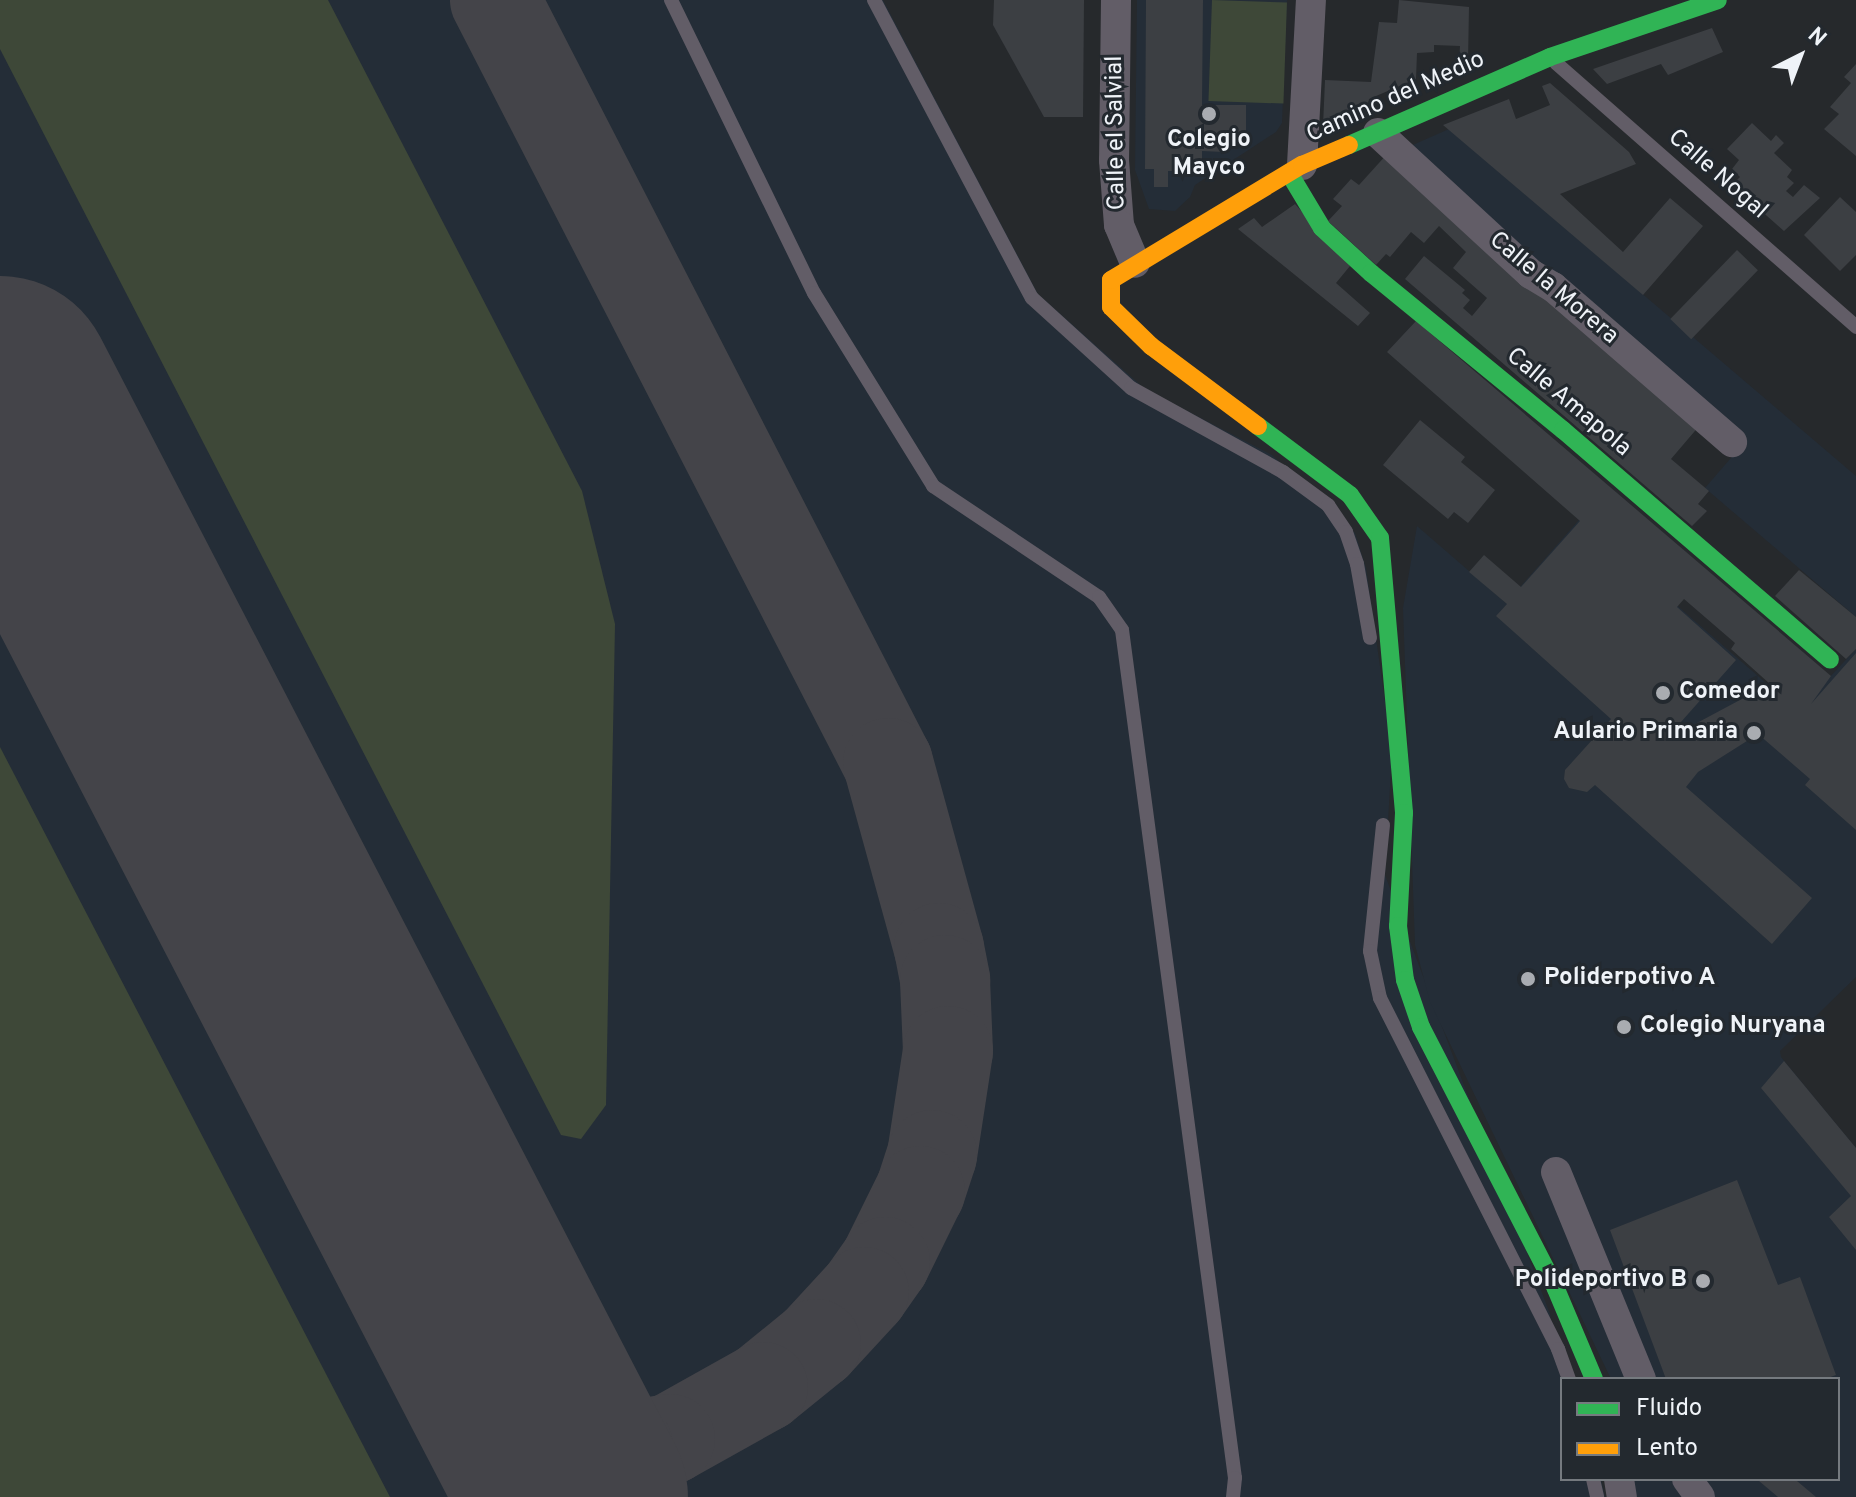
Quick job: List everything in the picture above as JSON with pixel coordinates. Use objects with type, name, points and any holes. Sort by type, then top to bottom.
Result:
[{"type":"street","name":"Calle el Salvial","points":[[1116,0],[1114,160],[1123,272]]},
{"type":"street","points":[[1296,169],[1311,0]]},
{"type":"street","name":"Camino del Medio","points":[[1123,272],[1296,169],[1550,57],[1640,12],[1718,0]]},
{"type":"street","name":"Calle la Morera","points":[[1378,133],[1531,274],[1553,287],[1732,442]]},
{"type":"street","name":"Calle Amapola","points":[[1296,169],[1322,228],[1371,273],[1385,281],[1563,430],[1830,660]]},
{"type":"street","points":[[1123,272],[1111,307],[1151,346],[1350,495],[1380,538],[1404,813],[1398,926],[1405,980],[1421,1027],[1556,1289],[1593,1377]]},
{"type":"street","points":[[1556,1172],[1640,1377]]},
{"type":"lane","points":[[671,0],[814,293],[933,486],[1099,597],[1122,630],[1233,1462],[1233,1497]]},
{"type":"lane","points":[[874,0],[1032,298],[1131,388],[1283,472],[1328,505],[1346,532],[1357,564],[1371,647]]},
{"type":"lane","name":"Calle Nogal","points":[[1550,57],[1856,327]]},
{"type":"lane","points":[[1384,815],[1370,951],[1380,998],[1558,1349],[1568,1377]]},
{"type":"shaded area","points":[[0,0],[883,0],[1038,294],[1145,389],[1272,455],[1355,533],[1366,568],[1392,751],[1385,875],[1550,1314],[1562,1377],[1560,1481],[1601,1481],[1605,1497],[0,1497]]},
{"type":"shaded area","name":"Colegio Mayco","points":[[1137,0],[1287,0],[1282,123],[1276,132],[1195,185],[1190,197],[1175,211],[1149,209],[1135,170]]},
{"type":"shaded area","points":[[1449,129],[1856,476],[1856,617],[1705,488],[1743,444],[1406,148]]},
{"type":"shaded area","name":"Colegio Nuryana","points":[[1579,520],[1798,711],[1856,649],[1856,977],[1780,1051],[1781,1057],[1856,1148],[1856,1497],[1632,1497],[1629,1481],[1840,1481],[1840,1377],[1610,1377],[1430,1002],[1415,945],[1403,608],[1417,526],[1506,603]]},
{"type":"green space","points":[[0,0],[328,0],[582,491],[615,624],[606,1105],[581,1139],[561,1135],[0,49]]},
{"type":"green space","points":[[1212,0],[1287,3],[1283,104],[1208,101]]},
{"type":"green space","points":[[0,747],[390,1497],[0,1497]]},
{"type":"building","points":[[994,0],[1084,0],[1083,117],[1044,117],[993,25]]},
{"type":"building","points":[[1146,0],[1203,0],[1202,105],[1246,105],[1246,136],[1224,135],[1224,152],[1202,151],[1202,164],[1186,164],[1185,171],[1168,171],[1168,187],[1154,187],[1154,169],[1145,169]]},
{"type":"building","points":[[1399,0],[1469,7],[1468,62],[1459,62],[1460,46],[1434,45],[1434,52],[1417,53],[1416,79],[1369,99],[1367,110],[1323,126],[1325,80],[1371,82],[1379,22],[1397,23]]},
{"type":"building","points":[[1712,28],[1723,52],[1668,75],[1661,64],[1607,84],[1593,69]]},
{"type":"building","points":[[1856,64],[1856,156],[1824,129],[1839,114],[1830,107],[1851,83],[1844,77]]},
{"type":"building","points":[[1550,83],[1629,152],[1636,164],[1560,194],[1623,252],[1670,198],[1703,226],[1643,295],[1443,125],[1509,99],[1516,119],[1550,105],[1542,86]]},
{"type":"building","points":[[1752,123],[1771,141],[1776,135],[1784,143],[1774,153],[1792,170],[1787,177],[1794,183],[1786,191],[1793,197],[1804,185],[1820,198],[1784,231],[1732,185],[1740,177],[1732,169],[1739,160],[1727,149]]},
{"type":"building","points":[[1388,153],[1700,425],[1671,459],[1709,491],[1698,504],[1707,511],[1692,526],[1405,279],[1424,256],[1465,290],[1462,293],[1470,300],[1463,308],[1472,316],[1487,298],[1453,268],[1466,252],[1439,226],[1424,243],[1411,232],[1390,257],[1386,254],[1376,265],[1328,221],[1342,206],[1333,199],[1351,179],[1359,185]]},
{"type":"building","points":[[1840,197],[1856,212],[1856,255],[1840,271],[1804,235]]},
{"type":"building","points":[[1295,204],[1350,266],[1336,283],[1370,313],[1358,326],[1238,229],[1254,218],[1262,227]]},
{"type":"building","points":[[1737,250],[1758,270],[1691,339],[1670,319]]},
{"type":"building","name":"Aulario Primaria","points":[[1416,321],[1831,676],[1811,704],[1856,653],[1856,830],[1805,785],[1810,779],[1758,734],[1698,772],[1686,787],[1812,898],[1772,944],[1595,785],[1587,792],[1569,788],[1564,779],[1565,770],[1611,719],[1496,616],[1507,604],[1469,572],[1484,555],[1521,587],[1580,521],[1387,352]],"holes":[[[1684,599],[1735,643],[1731,649],[1781,694],[1768,685],[1665,740],[1736,660],[1677,607]]]},
{"type":"building","points":[[1420,420],[1465,457],[1461,462],[1495,490],[1468,523],[1454,512],[1448,519],[1383,465]]},
{"type":"building","points":[[1799,570],[1856,617],[1856,649],[1846,659],[1775,596]]},
{"type":"building","points":[[1784,1061],[1856,1148],[1856,1250],[1829,1217],[1851,1196],[1761,1088]]},
{"type":"building","name":"Polideportivo B","points":[[1737,1180],[1778,1285],[1800,1277],[1836,1375],[1665,1377],[1610,1230]]},
{"type":"building","points":[[1759,1481],[1797,1481],[1816,1497],[1778,1497]]},
{"type":"taxiway","points":[[495,0],[888,763],[939,948],[945,980],[948,1051],[932,1155],[920,1191],[885,1262],[864,1292],[816,1344],[763,1387],[670,1439],[628,1446],[605,1444],[583,1438],[545,1415],[530,1399],[501,1355]]},
{"type":"runway","points":[[0,389],[575,1497]]},
{"type":"traffic: fast","points":[[1349,145],[1550,57],[1718,0]]},
{"type":"traffic: fast","points":[[1289,173],[1322,228],[1371,273],[1563,430],[1830,660]]},
{"type":"traffic: fast","points":[[1258,426],[1350,495],[1380,538],[1404,813],[1398,926],[1405,980],[1421,1027],[1556,1289],[1593,1377]]},
{"type":"traffic: slow","points":[[1258,426],[1151,346],[1111,307],[1111,280],[1302,165],[1349,145]]},
{"type":"place","name":"Colegio Mayco","points":[[1209,114]]},
{"type":"place","name":"Comedor","points":[[1663,693]]},
{"type":"place","name":"Aulario Primaria","points":[[1754,733]]},
{"type":"place","name":"Poliderpotivo A","points":[[1528,979]]},
{"type":"place","name":"Colegio Nuryana","points":[[1624,1027]]},
{"type":"place","name":"Polideportivo B","points":[[1703,1281]]}]
